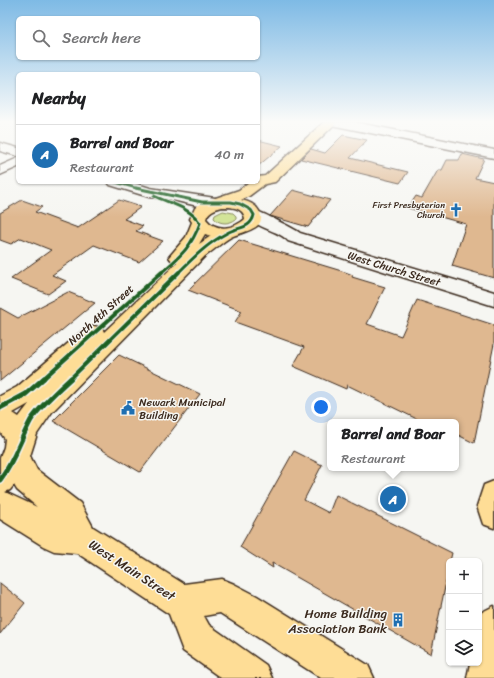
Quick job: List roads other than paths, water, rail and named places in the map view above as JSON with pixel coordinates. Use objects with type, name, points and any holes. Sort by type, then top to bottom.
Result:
[{"type":"main road","points":[[260,181],[270,179],[297,154]]},
{"type":"main road","points":[[253,213],[253,203],[270,185],[270,179]]},
{"type":"main road","points":[[219,203],[244,194],[256,184]]},
{"type":"main road","points":[[219,203],[240,204],[253,213]]},
{"type":"main road","name":"North 4th Street","points":[[0,408],[26,394],[185,251],[194,239],[199,221],[199,214],[202,210],[219,203]]},
{"type":"main road","name":"North 4th Street","points":[[0,480],[8,470],[26,430],[43,405],[199,252],[232,232],[250,224],[253,220],[253,213]]},
{"type":"main road","points":[[199,221],[208,229],[232,232]]},
{"type":"main road","points":[[0,418],[9,423],[15,430],[18,439],[17,452],[20,469],[27,480],[69,514],[82,538]]},
{"type":"main road","points":[[494,495],[492,506],[494,513]]},
{"type":"main road","points":[[0,504],[18,512],[54,536],[82,538]]},
{"type":"main road","name":"West Main Street","points":[[82,538],[181,602],[196,638],[253,678]]},
{"type":"main road","name":"West Main Street","points":[[181,602],[222,596],[244,608],[355,678]]},
{"type":"main road","points":[[486,678],[494,624]]},
{"type":"street","points":[[0,171],[16,163]]},
{"type":"street","points":[[122,184],[149,192],[168,194],[202,202],[219,203]]},
{"type":"street","points":[[149,192],[160,199],[182,207],[199,221]]},
{"type":"street","name":"West Church Street","points":[[253,213],[272,226],[292,234],[294,237]]},
{"type":"street","name":"West Church Street","points":[[232,232],[254,231],[283,238],[294,237],[494,300]]},
{"type":"place","name":"First Presbyterian Church","points":[[456,210]]},
{"type":"place","name":"Newark Municipal Building","points":[[128,408]]},
{"type":"place","name":"Barrel and Boar","points":[[393,499]]},
{"type":"place","name":"Home Building Association Bank","points":[[398,620]]}]
